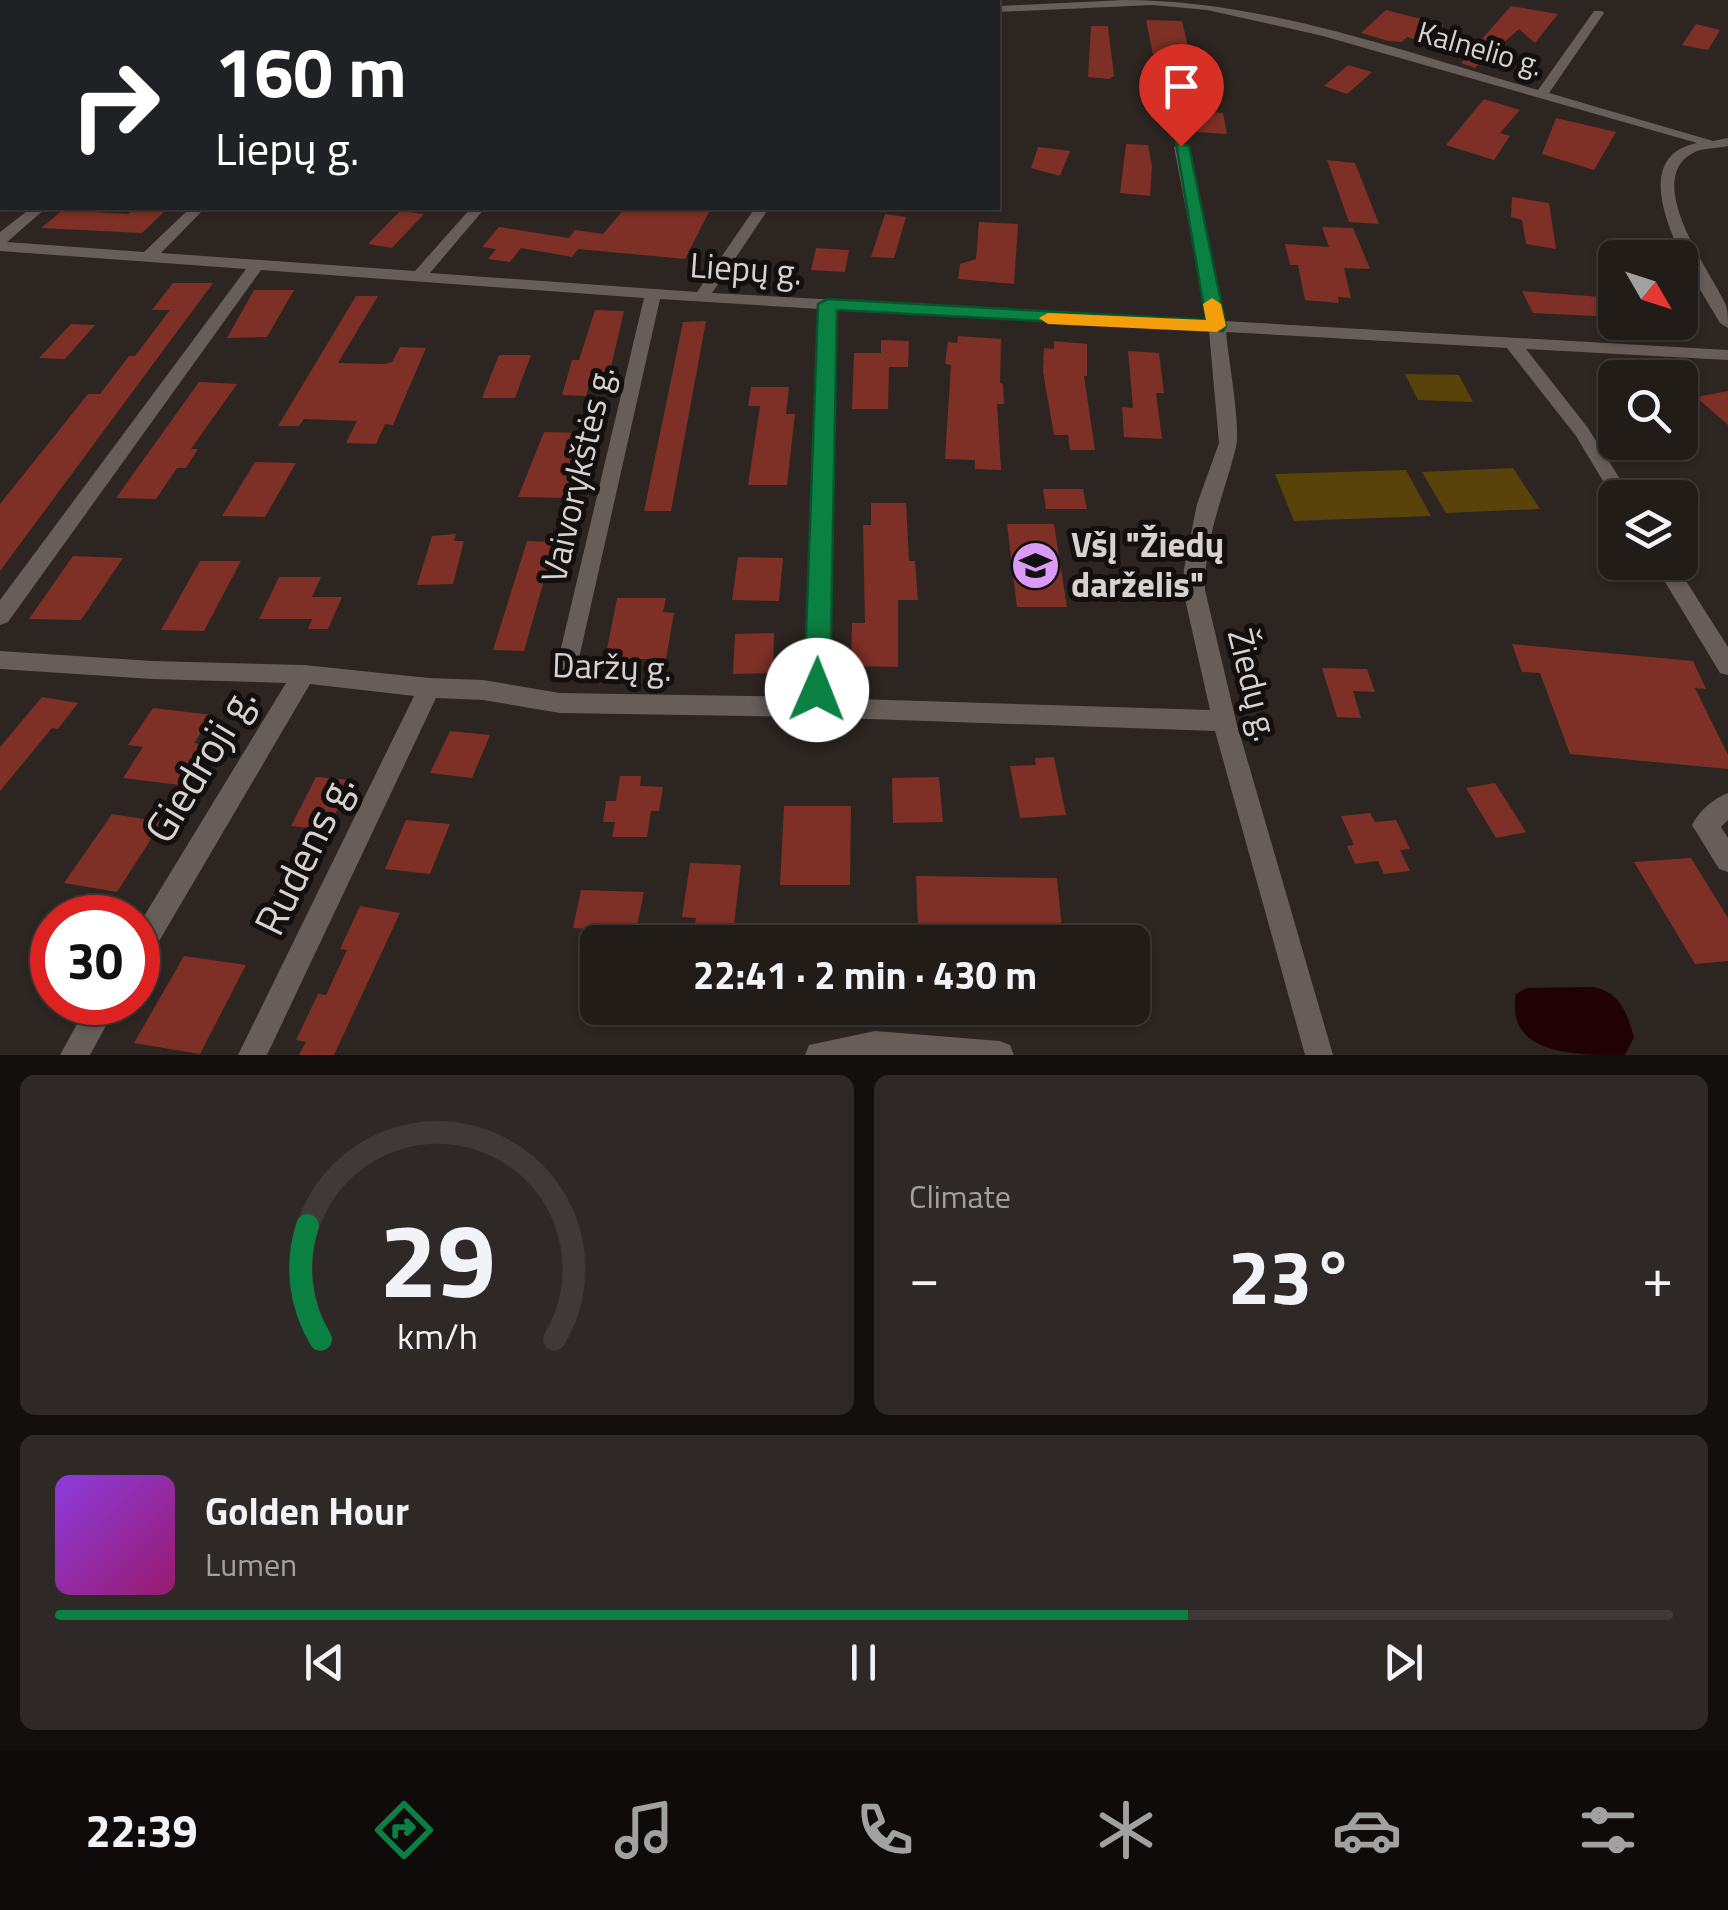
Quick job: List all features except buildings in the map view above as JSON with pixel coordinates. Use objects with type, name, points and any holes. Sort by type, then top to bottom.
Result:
[{"type":"street","name":"Kalnelio g.","points":[[1000,9],[1188,4],[1324,33],[1707,142],[1728,142]]},
{"type":"street","points":[[1541,95],[1598,13]]},
{"type":"street","points":[[1707,142],[1685,150],[1670,164],[1664,176],[1666,195],[1681,235],[1728,323]]},
{"type":"street","name":"Žiedų g.","points":[[1181,146],[1217,326],[1228,442],[1207,504],[1194,590],[1224,722],[1319,1055]]},
{"type":"street","points":[[0,243],[37,210]]},
{"type":"street","points":[[148,257],[196,210]]},
{"type":"street","points":[[419,276],[476,210]]},
{"type":"street","points":[[701,297],[761,210]]},
{"type":"street","name":"Liepų g.","points":[[0,243],[701,297],[1728,354]]},
{"type":"street","points":[[0,616],[256,265]]},
{"type":"street","name":"Vaivorykštės g.","points":[[567,669],[653,293]]},
{"type":"street","points":[[817,690],[828,304]]},
{"type":"street","points":[[1512,344],[1582,432],[1612,480]]},
{"type":"street","points":[[1675,580],[1728,666]]},
{"type":"street","name":"Daržų g.","points":[[5,667],[304,674],[483,690],[560,703],[1224,722]]},
{"type":"street","name":"Giedroji g.","points":[[160,913],[304,674]]},
{"type":"street","name":"Rudens g.","points":[[252,1055],[429,688]]},
{"type":"street","points":[[1728,804],[1706,825],[1728,860]]},
{"type":"street","points":[[74,1055],[92,1025]]},
{"type":"street","points":[[819,1055],[875,1046],[1000,1055]]},
{"type":"shaded area","points":[[1405,374],[1459,375],[1473,402],[1418,400]]},
{"type":"shaded area","points":[[1513,468],[1540,509],[1446,513],[1422,472]]},
{"type":"shaded area","points":[[1406,470],[1431,516],[1294,521],[1275,474]]},
{"type":"shaded area","points":[[1593,987],[1610,994],[1625,1012],[1634,1037],[1625,1055],[1565,1052],[1532,1040],[1521,1029],[1515,1014],[1516,994],[1527,988]]},
{"type":"slow traffic","points":[[1048,318],[1217,326],[1212,304]]},
{"type":"place","name":"VšĮ \"Žiedų darželis\"","points":[[1036,565]]},
{"type":"route","points":[[817,690],[828,304],[1217,326],[1181,146]]}]
